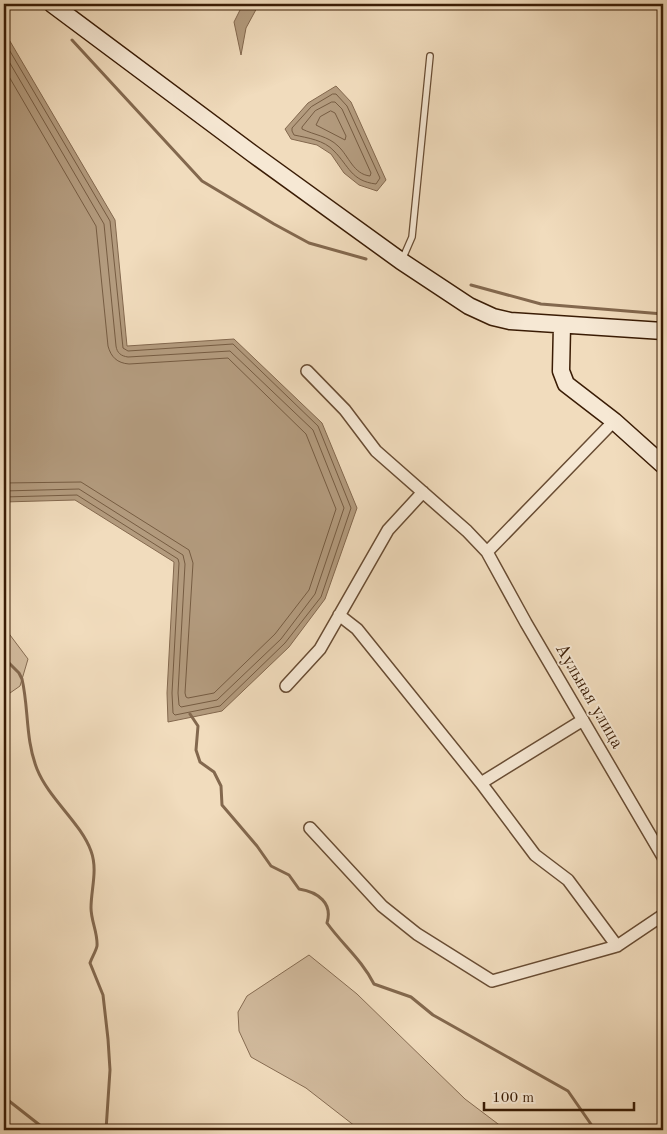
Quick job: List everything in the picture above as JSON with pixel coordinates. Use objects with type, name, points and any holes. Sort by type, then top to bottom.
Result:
[{"type":"main road","points":[[52,4],[253,154],[401,261],[480,312],[510,321],[663,331]]},
{"type":"main road","points":[[562,324],[562,378],[573,390],[614,421],[663,465]]},
{"type":"street","name":"Аульная улица","points":[[307,371],[345,410],[376,451],[467,531],[487,552],[663,857]]},
{"type":"street","points":[[487,552],[614,421]]},
{"type":"street","points":[[286,686],[320,649],[388,530],[422,492]]},
{"type":"street","points":[[339,615],[357,629],[481,783],[535,855],[568,880],[617,946]]},
{"type":"street","points":[[481,783],[583,720]]},
{"type":"street","points":[[310,828],[382,906],[417,934],[492,981],[617,946],[663,915]]},
{"type":"lane","points":[[401,261],[412,238],[430,56]]},
{"type":"shaded area","points":[[4,627],[28,659],[20,686],[10,693],[4,688]]},
{"type":"shaded area","points":[[309,955],[357,994],[465,1099],[506,1130],[360,1130],[306,1088],[251,1057],[239,1031],[238,1012],[247,996]]},
{"type":"water","points":[[243,4],[259,4],[246,28],[241,55],[234,22]]},
{"type":"water","points":[[4,31],[115,220],[127,346],[234,339],[322,423],[357,508],[325,599],[289,647],[222,711],[168,722],[167,693],[174,562],[75,500],[4,502]]},
{"type":"water","points":[[336,86],[351,102],[386,180],[377,191],[359,185],[344,173],[331,154],[317,145],[291,139],[285,129],[308,103]]},
{"type":"waterway","points":[[72,40],[202,181],[309,243],[366,259]]},
{"type":"waterway","points":[[471,285],[541,304],[663,314]]},
{"type":"waterway","points":[[4,658],[19,673],[22,679],[29,735],[37,769],[49,791],[80,831],[93,858],[94,872],[91,908],[97,946],[90,963],[103,995],[108,1039],[110,1070],[106,1130]]},
{"type":"waterway","points":[[190,714],[198,726],[196,750],[200,762],[214,772],[221,786],[222,805],[257,846],[271,866],[289,875],[299,889],[318,896],[326,904],[328,910],[327,923],[364,967],[374,984],[411,997],[433,1015],[568,1091],[595,1130]]},
{"type":"waterway","points":[[4,1097],[46,1130]]}]
